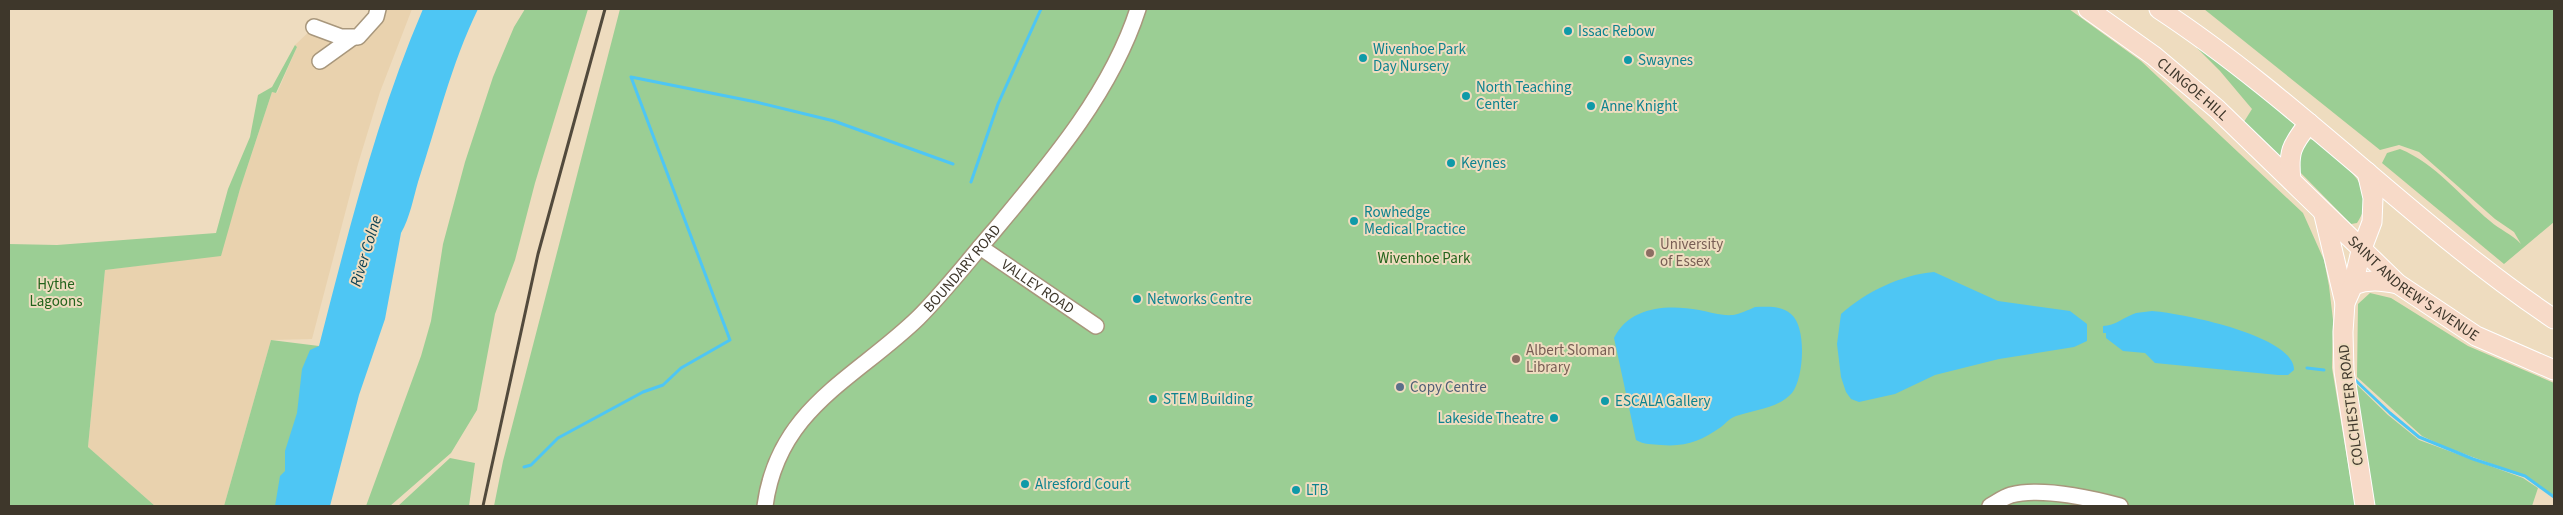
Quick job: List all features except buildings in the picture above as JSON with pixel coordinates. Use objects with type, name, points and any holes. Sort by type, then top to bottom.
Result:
[{"type":"main road","name":"CLINGOE HILL","points":[[2088,9],[2154,56],[2217,109],[2291,180]]},
{"type":"main road","points":[[2159,9],[2216,48],[2511,290],[2554,319]]},
{"type":"main road","points":[[2291,180],[2288,160],[2291,146],[2309,124]]},
{"type":"main road","name":"COLCHESTER ROAD","points":[[2345,304],[2353,285],[2374,210],[2367,172]]},
{"type":"main road","name":"SAINT ANDREW'S AVENUE","points":[[2291,180],[2361,251],[2398,284],[2476,336],[2554,370]]},
{"type":"main road","name":"COLCHESTER ROAD","points":[[2323,212],[2332,242],[2345,304],[2344,371],[2364,506]]},
{"type":"main road","points":[[2353,285],[2367,280],[2398,284]]},
{"type":"street","points":[[314,27],[340,37],[358,37],[376,17],[378,9]]},
{"type":"street","name":"BOUNDARY ROAD","points":[[766,506],[776,468],[793,432],[808,411],[827,392],[917,318],[980,247],[1088,111],[1125,44],[1138,9]]},
{"type":"street","points":[[320,61],[352,38]]},
{"type":"street","name":"VALLEY ROAD","points":[[980,247],[1096,326]]},
{"type":"street","points":[[1990,506],[2009,495],[2028,492],[2097,500],[2120,506]]},
{"type":"shaded area","points":[[378,9],[412,9],[380,92],[358,164],[312,339],[271,340],[224,506],[155,506],[88,447],[105,270],[220,255],[272,92],[277,93],[297,47],[295,45],[314,27],[352,38]]},
{"type":"green space","points":[[525,9],[588,9],[535,183],[515,260],[495,314],[477,410],[451,453],[390,506],[366,506],[421,356],[431,321],[443,244],[465,162],[493,77],[514,27]]},
{"type":"green space","name":"Wivenhoe Park","points":[[620,9],[2069,9],[2141,61],[2303,213],[2324,260],[2329,286],[2333,320],[2332,368],[2355,506],[494,506],[503,461]]},
{"type":"green space","points":[[2204,9],[2554,9],[2554,222],[2504,264],[2382,163],[2387,153],[2400,149],[2425,163],[2479,212],[2521,244],[2514,232],[2495,219],[2419,152],[2399,145],[2380,150]]},
{"type":"green space","points":[[2200,44],[2297,124],[2285,142],[2281,159],[2242,125],[2252,109],[2220,71],[2197,48]]},
{"type":"green space","name":"Hythe Lagoons","points":[[295,45],[297,47],[276,93],[272,92],[240,189],[221,256],[105,270],[88,447],[155,506],[9,506],[9,244],[57,245],[216,233],[228,189],[250,137],[258,95],[272,87]]},
{"type":"green space","points":[[2306,139],[2317,141],[2323,146],[2355,176],[2360,184],[2365,202],[2363,212],[2357,223],[2351,224],[2296,168],[2300,144]]},
{"type":"green space","points":[[2370,293],[2391,298],[2468,346],[2554,383],[2554,497],[2525,476],[2445,447],[2422,436],[2357,377],[2358,304]]},
{"type":"green space","points":[[271,340],[319,346],[295,506],[224,506]]},
{"type":"green space","points":[[2353,381],[2388,415],[2419,440],[2523,478],[2538,488],[2532,506],[2372,506]]},
{"type":"green space","points":[[450,458],[475,463],[469,506],[398,506]]},
{"type":"water","name":"River Colne","points":[[423,9],[478,9],[452,73],[409,214],[401,233],[385,319],[359,395],[330,506],[275,506],[280,476],[285,471],[285,451],[297,413],[302,369],[310,350],[319,346],[365,175],[391,91]]},
{"type":"water","points":[[1934,272],[1998,301],[2070,311],[2087,324],[2087,341],[2074,347],[1999,359],[1935,375],[1895,394],[1859,402],[1851,399],[1846,392],[1841,377],[1837,344],[1841,314],[1861,299],[1884,286],[1909,277]]},
{"type":"water","points":[[1755,307],[1774,307],[1787,311],[1796,321],[1800,330],[1802,341],[1801,365],[1796,386],[1792,393],[1787,398],[1766,408],[1734,417],[1714,432],[1693,442],[1670,445],[1645,444],[1636,440],[1614,338],[1621,328],[1639,314],[1662,308],[1687,308],[1733,315]]},
{"type":"water","points":[[2152,311],[2209,321],[2257,336],[2276,346],[2289,357],[2294,370],[2288,375],[2278,375],[2155,363],[2145,353],[2123,351],[2106,338],[2106,333],[2103,333],[2103,326],[2112,325],[2136,313]]},
{"type":"waterway","points":[[971,182],[998,104],[1041,9]]},
{"type":"waterway","points":[[524,467],[531,465],[558,438],[643,392],[663,385],[681,368],[730,340],[631,77],[756,102],[834,121],[953,164]]},
{"type":"waterway","points":[[2307,368],[2324,370]]},
{"type":"waterway","points":[[2352,377],[2419,437],[2473,459],[2525,476],[2554,497]]},
{"type":"railway","points":[[483,506],[538,254],[605,9]]},
{"type":"place","name":"Issac Rebow","points":[[1568,31]]},
{"type":"place","name":"Wivenhoe Park Day Nursery","points":[[1363,58]]},
{"type":"place","name":"Swaynes","points":[[1628,60]]},
{"type":"place","name":"North Teaching Center","points":[[1466,96]]},
{"type":"place","name":"Anne Knight","points":[[1591,106]]},
{"type":"place","name":"Keynes","points":[[1451,163]]},
{"type":"place","name":"Rowhedge Medical Practice","points":[[1354,221]]},
{"type":"place","name":"University of Essex","points":[[1650,253]]},
{"type":"place","name":"Networks Centre","points":[[1137,299]]},
{"type":"place","name":"Albert Sloman Library","points":[[1516,359]]},
{"type":"place","name":"Copy Centre","points":[[1400,387]]},
{"type":"place","name":"STEM Building","points":[[1153,399]]},
{"type":"place","name":"ESCALA Gallery","points":[[1605,401]]},
{"type":"place","name":"Lakeside Theatre","points":[[1554,418]]},
{"type":"place","name":"Alresford Court","points":[[1025,484]]},
{"type":"place","name":"LTB","points":[[1296,490]]}]
